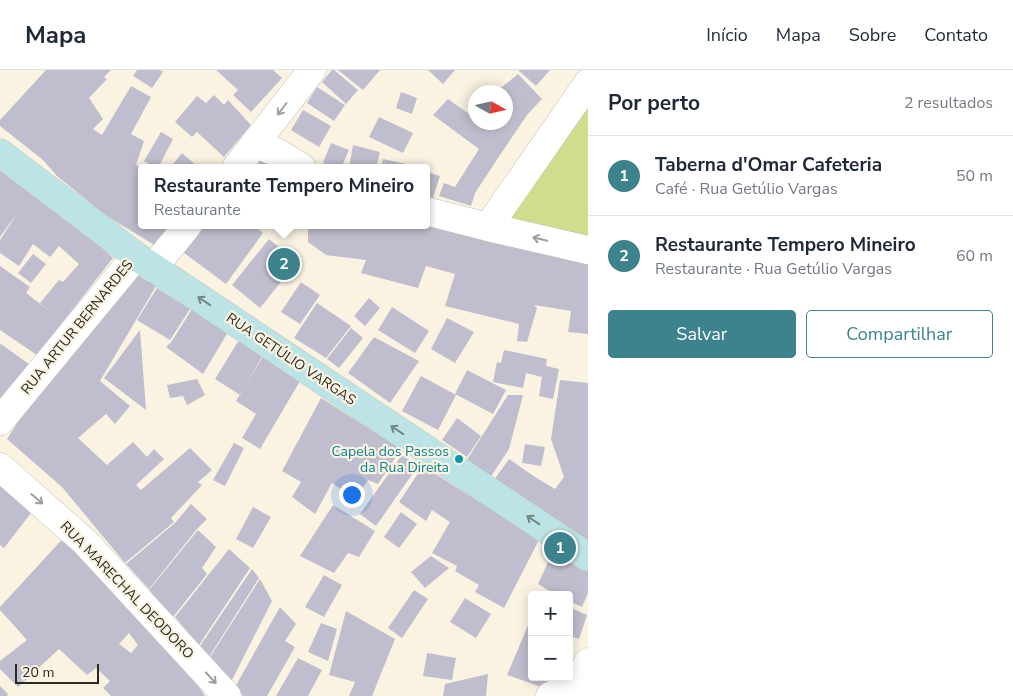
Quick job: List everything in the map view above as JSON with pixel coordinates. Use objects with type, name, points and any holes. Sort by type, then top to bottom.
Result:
[{"type":"street","points":[[239,164],[312,70]]},
{"type":"street","points":[[488,227],[588,83]]},
{"type":"street","points":[[256,144],[280,154],[296,164]]},
{"type":"street","name":"RUA GETÚLIO VARGAS","points":[[0,153],[144,262],[588,557]]},
{"type":"street","points":[[430,212],[588,250]]},
{"type":"street","name":"RUA ARTUR BERNARDES","points":[[0,421],[144,262],[183,229]]},
{"type":"street","name":"RUA MARECHAL DEODORO","points":[[0,467],[85,542],[227,696]]},
{"type":"street","points":[[550,696],[584,681]]},
{"type":"green space","points":[[588,95],[588,238],[509,220]]},
{"type":"building","points":[[46,70],[111,70],[104,77],[107,79],[89,98],[103,119],[93,129],[102,135],[131,86],[151,97],[131,134],[144,141],[136,165],[138,166],[138,229],[170,229],[156,246],[105,215],[57,176],[43,160],[0,126],[0,120]]},
{"type":"building","points":[[137,70],[160,70],[163,72],[152,88],[133,76]]},
{"type":"building","points":[[216,70],[273,70],[282,78],[251,112],[233,95],[238,90]]},
{"type":"building","points":[[332,70],[358,90],[346,104],[322,82]]},
{"type":"building","points":[[338,70],[380,70],[363,90]]},
{"type":"building","points":[[428,70],[455,70],[443,84]]},
{"type":"building","points":[[518,70],[550,70],[536,86]]},
{"type":"building","points":[[518,74],[542,99],[527,115],[496,161],[475,193],[471,206],[439,196],[444,183],[455,187],[479,149],[433,115],[448,99],[468,113],[468,130],[513,130],[513,85],[505,85]]},
{"type":"building","points":[[317,87],[345,105],[334,121],[307,103]]},
{"type":"building","points":[[401,92],[417,98],[412,114],[396,108]]},
{"type":"building","points":[[214,95],[224,105],[228,100],[251,125],[224,157],[197,132],[192,137],[175,122],[197,96],[206,103]]},
{"type":"building","points":[[303,110],[331,126],[319,147],[291,130]]},
{"type":"building","points":[[379,117],[413,133],[403,153],[369,137]]},
{"type":"building","points":[[161,132],[173,139],[160,164],[149,164],[144,161]]},
{"type":"building","points":[[331,143],[349,150],[343,164],[323,163]]},
{"type":"building","points":[[353,145],[380,152],[377,164],[350,164]]},
{"type":"building","points":[[248,149],[268,164],[237,164]]},
{"type":"building","points":[[182,153],[194,164],[173,164]]},
{"type":"building","points":[[383,159],[406,164],[382,164]]},
{"type":"building","points":[[0,169],[60,210],[113,258],[37,355],[0,330],[0,266],[30,287],[26,293],[51,312],[40,303],[59,280],[63,282],[79,264],[59,246],[50,257],[33,244],[19,266],[0,253],[0,240],[19,211],[0,237]]},
{"type":"building","points":[[430,173],[440,176],[433,198],[430,197]]},
{"type":"building","points":[[430,226],[588,260],[588,334],[568,332],[571,311],[534,305],[537,308],[527,342],[517,341],[519,324],[445,306],[455,274],[426,266],[418,288],[361,273],[366,260],[326,255],[308,242],[308,229],[430,229]]},
{"type":"building","points":[[188,229],[258,229],[263,233],[226,284],[176,247]]},
{"type":"building","points":[[269,239],[297,262],[260,308],[232,285]]},
{"type":"building","points":[[33,254],[46,264],[31,283],[18,273]]},
{"type":"building","points":[[132,269],[156,286],[100,381],[130,406],[115,424],[106,414],[78,438],[107,465],[133,442],[147,457],[154,449],[164,459],[136,485],[141,490],[190,448],[212,470],[198,482],[202,485],[171,518],[174,522],[125,563],[62,487],[7,439],[32,400]]},
{"type":"building","points":[[301,282],[320,295],[300,324],[281,312]]},
{"type":"building","points":[[157,288],[190,309],[170,340],[137,320]]},
{"type":"building","points":[[369,298],[380,308],[365,326],[354,316]]},
{"type":"building","points":[[317,303],[351,326],[326,358],[294,338]]},
{"type":"building","points":[[392,307],[429,331],[415,353],[378,330]]},
{"type":"building","points":[[192,309],[228,332],[203,374],[166,347],[172,341]]},
{"type":"building","points":[[447,318],[474,332],[455,363],[431,349]]},
{"type":"building","points":[[351,328],[363,338],[339,368],[327,359]]},
{"type":"building","points":[[140,330],[146,410],[104,378]]},
{"type":"building","points":[[374,337],[419,361],[390,403],[348,373]]},
{"type":"building","points":[[239,340],[264,353],[240,395],[215,379]]},
{"type":"building","points":[[0,345],[33,367],[0,413]]},
{"type":"building","points":[[504,350],[547,359],[546,366],[559,369],[553,399],[539,396],[542,377],[526,373],[523,388],[493,382],[497,362],[501,363]]},
{"type":"building","points":[[265,353],[303,376],[260,449],[242,438],[256,414],[236,401]]},
{"type":"building","points":[[467,370],[506,390],[493,414],[455,394]]},
{"type":"building","points":[[421,376],[456,395],[438,430],[402,411]]},
{"type":"building","points":[[197,379],[205,395],[187,405],[183,396],[170,398],[167,385]]},
{"type":"building","points":[[560,380],[588,383],[588,541],[494,480],[509,459],[555,489],[564,477],[551,439]]},
{"type":"building","points":[[508,395],[523,395],[509,449],[488,481],[463,466]]},
{"type":"building","points":[[321,398],[401,449],[378,484],[368,480],[355,499],[332,483],[315,514],[292,497],[301,482],[282,471]]},
{"type":"building","points":[[457,418],[481,436],[467,457],[442,440]]},
{"type":"building","points":[[234,443],[244,448],[225,486],[213,480]]},
{"type":"building","points":[[525,444],[545,447],[541,466],[522,463]]},
{"type":"building","points":[[402,455],[418,466],[376,526],[360,514]]},
{"type":"building","points":[[423,466],[539,540],[504,608],[475,592],[479,585],[455,571],[457,566],[432,553],[450,522],[432,510],[426,521],[399,502]]},
{"type":"building","points":[[0,483],[34,509],[4,548],[0,545]]},
{"type":"building","points":[[191,504],[207,519],[149,589],[126,564],[175,523]]},
{"type":"building","points":[[333,505],[375,531],[359,557],[348,553],[334,573],[300,556]]},
{"type":"building","points":[[253,507],[271,517],[253,548],[236,539]]},
{"type":"building","points":[[401,512],[417,524],[399,548],[384,537]]},
{"type":"building","points":[[198,530],[216,547],[202,568],[207,574],[173,617],[149,590]]},
{"type":"building","points":[[68,533],[184,664],[205,696],[111,696],[103,688],[110,681],[96,668],[87,675],[59,649],[18,687],[0,669],[0,661],[27,640],[0,610],[0,607]],"holes":[[[129,633],[138,645],[131,653],[119,644]]]},
{"type":"building","points":[[556,545],[588,565],[588,593],[582,607],[573,603],[573,591],[549,591],[538,584]]},
{"type":"building","points":[[229,549],[250,568],[199,645],[175,617]]},
{"type":"building","points":[[431,556],[449,568],[425,588],[411,572]]},
{"type":"building","points":[[252,569],[259,578],[209,657],[200,646]]},
{"type":"building","points":[[324,575],[342,585],[324,617],[305,607]]},
{"type":"building","points":[[260,579],[272,601],[231,682],[210,657]]},
{"type":"building","points":[[414,590],[428,599],[402,638],[388,628]]},
{"type":"building","points":[[465,598],[491,614],[476,638],[450,622]]},
{"type":"building","points":[[280,607],[296,624],[285,641],[295,647],[267,696],[243,696],[235,687]]},
{"type":"building","points":[[573,609],[587,615],[579,639],[573,637]]},
{"type":"building","points":[[346,611],[395,639],[372,696],[349,696],[355,682],[329,675]]},
{"type":"building","points":[[321,623],[337,629],[328,661],[308,652]]},
{"type":"building","points":[[528,625],[528,681],[553,681],[550,690],[507,675]]},
{"type":"building","points":[[427,653],[456,658],[452,680],[423,676]]},
{"type":"building","points":[[298,658],[322,670],[308,696],[276,696]]},
{"type":"building","points":[[488,674],[486,696],[443,696],[445,684]]},
{"type":"building","points":[[0,686],[8,694],[7,696],[0,696]]},
{"type":"place","name":"Restaurante Tempero Mineiro","points":[[284,264]]},
{"type":"place","name":"Capela dos Passos da Rua Direita","points":[[459,459]]},
{"type":"place","name":"Taberna d'Omar Cafeteria","points":[[560,548]]}]
